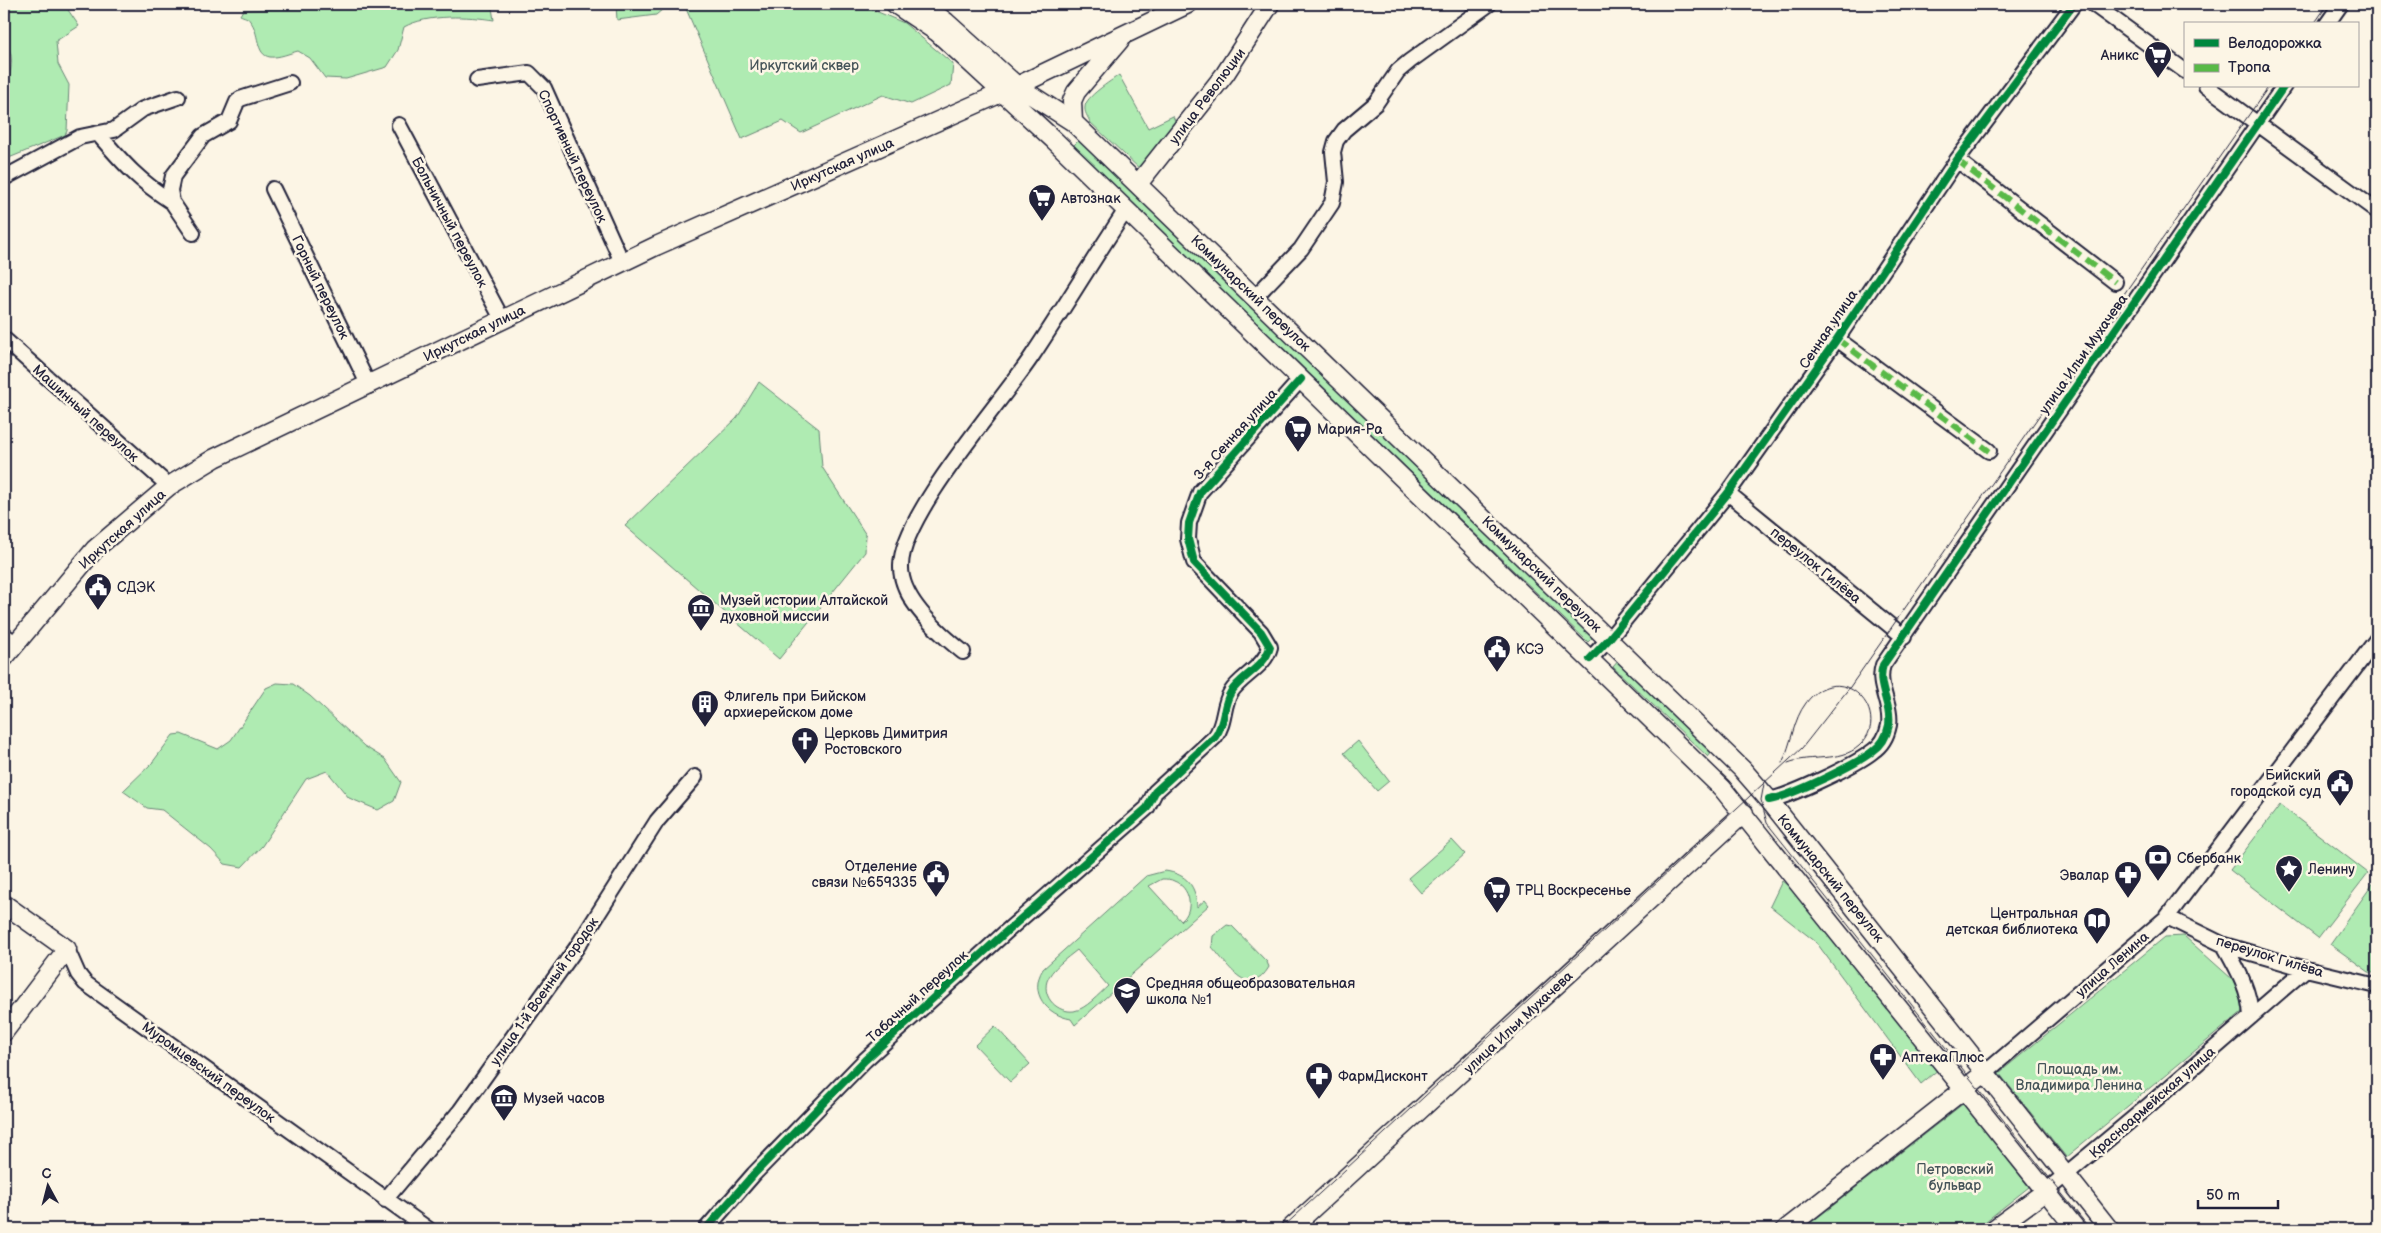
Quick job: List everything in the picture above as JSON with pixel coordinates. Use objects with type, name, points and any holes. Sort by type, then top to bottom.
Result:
[{"type":"main road","points":[[895,4],[937,32],[1010,89]]},
{"type":"main road","points":[[922,4],[946,22],[1010,89]]},
{"type":"main road","points":[[1010,89],[1188,4]]},
{"type":"main road","name":"улица Революции","points":[[1138,184],[1225,74],[1270,4]]},
{"type":"main road","points":[[1054,140],[1049,126],[1053,120],[1060,118],[1073,122],[1072,101],[1076,92],[1124,35]]},
{"type":"main road","name":"Коммунарский переулок","points":[[1010,89],[1073,122],[1742,769],[1769,800],[2109,1229]]},
{"type":"main road","name":"Коммунарский переулок","points":[[1010,89],[1054,140],[1686,751],[1744,813],[2076,1229]]},
{"type":"main road","name":"Иркутская улица","points":[[4,658],[9,639],[92,553],[169,486],[215,458],[369,386],[502,319],[622,262],[1010,89]]},
{"type":"main road","name":"улица Ильи Мухачева","points":[[1290,1229],[1744,813]]},
{"type":"main road","points":[[4,904],[67,949],[4,1032]]},
{"type":"main road","name":"улица Ленина","points":[[1786,1229],[1986,1072]]},
{"type":"main road","name":"Красноармейская улица","points":[[1994,1229],[2046,1191]]},
{"type":"street","points":[[1255,297],[1301,249],[1332,203],[1336,182],[1333,152],[1336,141],[1344,130],[1376,103],[1398,71],[1488,4]]},
{"type":"street","name":"Сенная улица","points":[[1590,659],[1609,639],[1728,493],[1837,340],[1957,160],[2074,4]]},
{"type":"street","points":[[2093,4],[2184,70]]},
{"type":"street","points":[[2328,22],[2341,4]]},
{"type":"street","name":"Спортивный переулок","points":[[477,80],[529,73],[544,88],[622,262]]},
{"type":"street","points":[[172,202],[170,190],[173,176],[203,136],[229,121],[240,99],[290,83]]},
{"type":"street","points":[[2209,88],[2377,211]]},
{"type":"street","name":"улица Ильи Мухачева","points":[[1769,800],[1854,763],[1875,750],[1884,740],[1889,724],[1888,711],[1880,682],[1883,665],[2283,88]]},
{"type":"street","points":[[4,178],[80,137],[99,135],[122,126],[143,109],[178,97]]},
{"type":"street","name":"Больничный переулок","points":[[399,124],[502,319]]},
{"type":"street","points":[[99,135],[131,173],[172,202],[193,233]]},
{"type":"street","points":[[1957,160],[2114,282]]},
{"type":"street","name":"Горный переулок","points":[[273,189],[369,386]]},
{"type":"street","points":[[963,652],[936,631],[903,585],[901,566],[903,547],[919,516],[940,483],[1031,358],[1126,210]]},
{"type":"street","name":"Машинный переулок","points":[[4,339],[169,486]]},
{"type":"street","points":[[1837,340],[1989,451]]},
{"type":"street","name":"3-я Сенная улица","points":[[1155,792],[1215,737],[1222,728],[1230,693],[1268,654],[1270,648],[1266,638],[1194,562],[1188,539],[1189,523],[1200,492],[1301,379]]},
{"type":"street","name":"переулок Гилёва","points":[[1728,493],[1904,637]]},
{"type":"street","name":"улица Ленина","points":[[1986,1072],[2167,917],[2377,639]]},
{"type":"street","name":"улица 1-й Военный городок","points":[[385,1200],[460,1111],[577,947],[657,821],[695,777]]},
{"type":"street","name":"Табачный переулок","points":[[706,1229],[754,1174],[865,1060],[1007,931],[1147,808],[1155,792]]},
{"type":"street","name":"переулок Гилёва","points":[[2167,917],[2224,945],[2306,969],[2377,986]]},
{"type":"street","points":[[2224,945],[2246,990],[2250,1002],[2250,1017]]},
{"type":"street","name":"Муромцевский переулок","points":[[67,949],[78,974],[85,984],[428,1229]]},
{"type":"street","name":"Красноармейская улица","points":[[2046,1191],[2306,969]]},
{"type":"green space","points":[[4,4],[64,4],[79,26],[56,41],[58,64],[69,85],[67,131],[65,135],[4,160],[4,80],[9,78],[11,59],[4,42]]},
{"type":"green space","points":[[451,4],[492,8],[494,20],[448,17],[413,23],[404,27],[398,50],[387,67],[346,79],[325,78],[310,58],[298,51],[277,57],[265,55],[260,48],[253,26],[248,19],[240,15],[243,10]]},
{"type":"green space","points":[[613,4],[662,4],[663,9],[656,15],[617,20],[616,5]]},
{"type":"green space","name":"Иркутский сквер","points":[[684,4],[859,4],[904,23],[953,64],[951,85],[911,104],[883,95],[801,133],[783,121],[742,139]]},
{"type":"green space","points":[[1119,75],[1148,128],[1173,116],[1176,124],[1143,172],[1090,122],[1085,111],[1086,103],[1089,99]]},
{"type":"green space","points":[[1080,139],[1596,634],[1588,642],[1072,147]]},
{"type":"green space","points":[[759,382],[819,429],[822,467],[866,535],[865,552],[779,659],[625,526],[737,418]]},
{"type":"green space","points":[[1619,660],[1714,750],[1708,757],[1613,667]]},
{"type":"green space","points":[[277,683],[293,684],[310,696],[364,746],[385,759],[401,782],[394,801],[378,810],[349,798],[327,771],[306,779],[262,846],[242,867],[225,864],[211,849],[162,810],[147,808],[123,791],[152,763],[173,735],[181,734],[218,749],[231,740],[266,688]]},
{"type":"green space","points":[[1358,741],[1389,781],[1377,791],[1344,753]]},
{"type":"green space","points":[[2280,805],[2368,873],[2318,938],[2230,870]]},
{"type":"green space","points":[[1452,840],[1465,854],[1421,893],[1408,878]]},
{"type":"green space","points":[[1165,871],[1179,875],[1185,878],[1192,887],[1197,907],[1205,900],[1209,905],[1075,1025],[1071,1019],[1054,1013],[1042,1001],[1038,986],[1043,969],[1146,876]],"holes":[[[1162,879],[1171,880],[1179,884],[1187,893],[1189,899],[1188,911],[1181,921],[1149,886]],[[1077,950],[1108,986],[1079,1010],[1062,1010],[1049,998],[1046,987],[1047,981],[1052,972]]]},
{"type":"green space","points":[[2377,878],[2377,974],[2369,972],[2330,944]]},
{"type":"green space","points":[[1782,881],[1805,899],[1939,1069],[1921,1084],[1816,942],[1770,906]]},
{"type":"green space","points":[[1227,925],[1232,926],[1267,962],[1269,967],[1261,977],[1254,981],[1246,980],[1239,976],[1212,947],[1213,936]]},
{"type":"green space","name":"Площадь им. Владимира Ленина","points":[[2184,936],[2241,987],[2246,999],[2242,1012],[2066,1157],[1999,1073],[2165,937]]},
{"type":"green space","points":[[995,1026],[1030,1064],[1010,1082],[975,1045]]},
{"type":"green space","name":"Петровский бульвар","points":[[1964,1103],[2029,1187],[1976,1229],[1803,1229]]},
{"type":"tram line","points":[[2315,22],[2328,4]]},
{"type":"tram line","points":[[1281,1229],[1802,748],[1850,687],[2268,88]]},
{"type":"tram line","points":[[1782,763],[1795,724],[1802,710],[1806,703],[1820,690],[1834,685],[1848,688],[1859,695],[1867,706],[1871,719],[1868,733],[1859,746],[1843,755],[1797,760],[1788,763]]},
{"type":"tram line","points":[[1764,784],[1761,800],[1767,823],[2090,1229]]},
{"type":"marked path","points":[[1957,160],[2115,282]]},
{"type":"marked path","points":[[1837,339],[1989,451]]},
{"type":"cycle path","points":[[1590,659],[1609,639],[1728,493],[1837,339],[1957,160],[2074,4]]},
{"type":"cycle path","points":[[1769,800],[1792,793],[1838,772],[1865,757],[1881,743],[1889,725],[1888,710],[1881,680],[1883,665],[2283,88]]},
{"type":"cycle path","points":[[706,1229],[754,1174],[865,1060],[1007,931],[1147,808],[1155,792],[1215,737],[1221,726],[1226,703],[1231,692],[1235,686],[1258,666],[1270,647],[1261,632],[1194,562],[1188,539],[1189,523],[1200,492],[1301,379]]},
{"type":"place","name":"Аникс","points":[[2158,79]]},
{"type":"place","name":"Автознак","points":[[1042,222]]},
{"type":"place","name":"Мария-Ра","points":[[1298,453]]},
{"type":"place","name":"СДЭК","points":[[98,611]]},
{"type":"place","name":"Музей истории Алтайской духовной миссии","points":[[701,632]]},
{"type":"place","name":"КСЭ","points":[[1497,673]]},
{"type":"place","name":"Флигель при Бийском архиерейском доме","points":[[705,728]]},
{"type":"place","name":"Церковь Димитрия Ростовского","points":[[805,765]]},
{"type":"place","name":"Бийский городской суд","points":[[2340,807]]},
{"type":"place","name":"Сбербанк","points":[[2158,882]]},
{"type":"place","name":"Ленину","points":[[2289,893]]},
{"type":"place","name":"Отделение связи №659335","points":[[936,898]]},
{"type":"place","name":"Эвалар","points":[[2128,899]]},
{"type":"place","name":"ТРЦ Воскресенье","points":[[1497,914]]},
{"type":"place","name":"Центральная детская библиотека","points":[[2097,945]]},
{"type":"place","name":"Средняя общеобразовательная школа №1","points":[[1127,1015]]},
{"type":"place","name":"АптекаПлюс","points":[[1883,1081]]},
{"type":"place","name":"ФармДисконт","points":[[1319,1100]]},
{"type":"place","name":"Музей часов","points":[[504,1122]]}]
